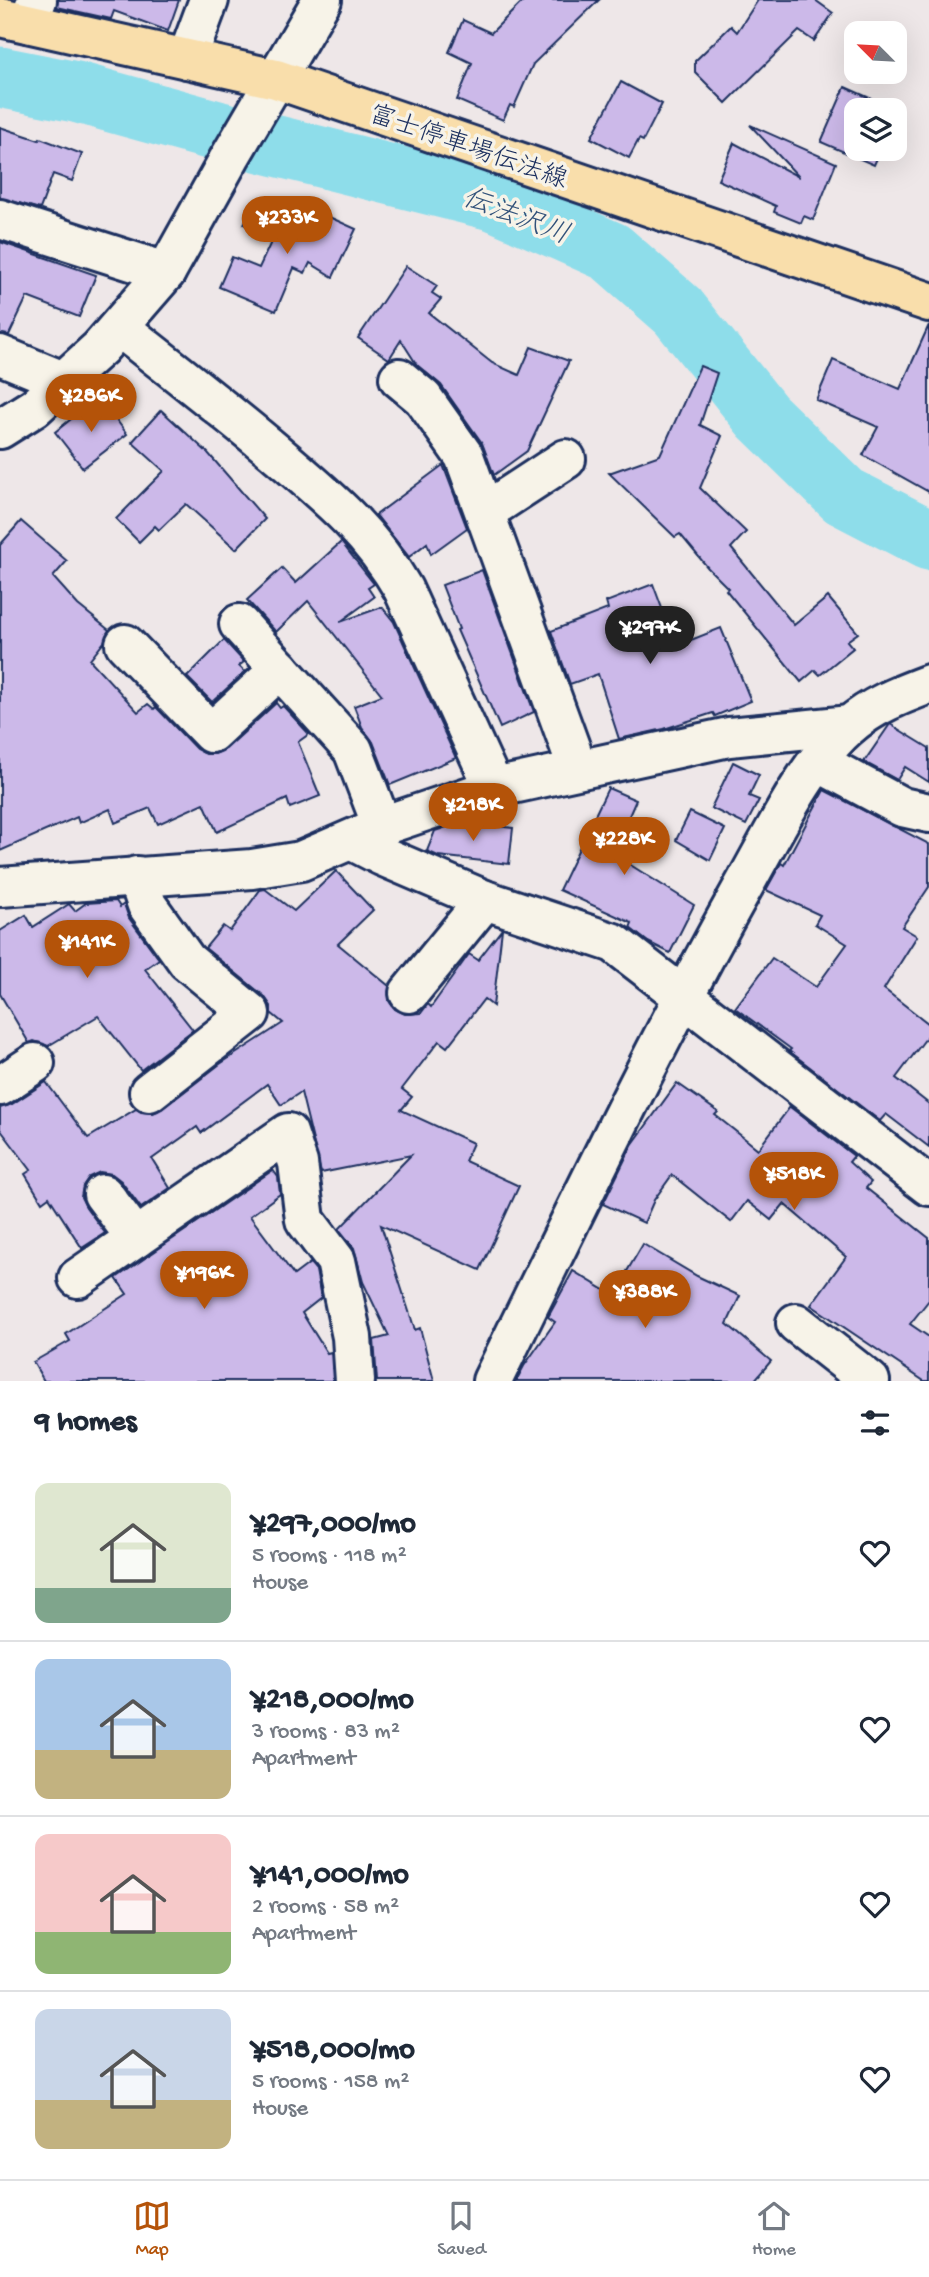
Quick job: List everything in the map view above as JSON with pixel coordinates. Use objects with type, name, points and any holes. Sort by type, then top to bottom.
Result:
[{"type":"main road","name":"富士停車場伝法線","points":[[22,13],[187,59],[269,91],[929,302]]},
{"type":"street","points":[[187,59],[209,0]]},
{"type":"street","points":[[0,429],[35,407],[100,348],[166,272],[322,0]]},
{"type":"street","points":[[0,219],[166,272]]},
{"type":"street","points":[[119,327],[240,422],[325,494],[368,537],[387,561],[403,589],[494,788]]},
{"type":"street","points":[[0,355],[63,381]]},
{"type":"street","points":[[400,378],[423,398],[464,456],[579,769]]},
{"type":"street","points":[[485,513],[566,459]]},
{"type":"street","points":[[239,624],[353,750],[367,833],[382,856],[485,900],[614,943],[929,1185]]},
{"type":"street","points":[[125,644],[211,733],[280,669]]},
{"type":"street","points":[[492,1381],[682,995],[790,804],[818,762],[850,725],[883,702],[929,684]]},
{"type":"street","points":[[0,887],[252,869],[301,861],[367,833],[494,788],[729,737],[850,725]]},
{"type":"street","points":[[818,762],[902,807],[929,813]]},
{"type":"street","points":[[137,876],[148,905],[187,961],[250,1013],[149,1092]]},
{"type":"street","points":[[409,993],[485,900]]},
{"type":"street","points":[[0,1086],[35,1063]]},
{"type":"street","points":[[78,1278],[288,1133],[298,1163],[305,1220],[337,1261],[352,1337],[355,1381]]},
{"type":"street","points":[[103,1194],[136,1238]]},
{"type":"street","points":[[796,1323],[870,1381]]},
{"type":"building","points":[[58,0],[179,0],[168,31],[114,11],[111,19],[57,7]]},
{"type":"building","points":[[524,0],[599,0],[533,64],[514,107],[510,105],[503,120],[457,100],[472,63],[449,52],[463,20],[491,33]]},
{"type":"building","points":[[758,0],[815,0],[833,13],[814,41],[799,31],[726,103],[695,72],[695,61],[731,26],[737,32]]},
{"type":"building","points":[[621,82],[662,104],[643,141],[639,139],[629,158],[591,138]]},
{"type":"building","points":[[845,87],[870,98],[844,98],[844,152],[821,142]]},
{"type":"building","points":[[750,125],[836,163],[813,220],[804,216],[801,223],[774,212],[776,206],[718,180],[734,143],[799,177]]},
{"type":"building","points":[[0,127],[82,154],[72,181],[53,174],[40,209],[0,198]]},
{"type":"building","points":[[309,208],[356,229],[333,277],[310,263],[305,273],[294,268],[276,311],[219,287],[232,257],[259,268],[272,240],[244,224],[251,210],[302,230]]},
{"type":"building","points":[[0,242],[96,275],[79,317],[27,297],[9,335],[0,334]]},
{"type":"building","points":[[406,266],[437,286],[432,293],[441,299],[429,313],[492,363],[519,375],[531,347],[569,361],[527,451],[494,475],[482,443],[441,385],[417,365],[401,340],[389,359],[358,338]]},
{"type":"building","points":[[929,325],[929,492],[863,455],[878,427],[816,400],[833,360],[900,389]]},
{"type":"building","points":[[700,366],[717,373],[700,425],[722,436],[700,488],[746,532],[731,548],[794,625],[828,597],[858,633],[847,641],[853,648],[820,675],[815,670],[801,682],[726,590],[728,588],[680,534],[675,537],[609,473],[660,455]]},
{"type":"building","points":[[91,403],[109,410],[127,434],[83,468],[55,432]]},
{"type":"building","points":[[161,410],[208,453],[265,519],[236,549],[186,504],[159,530],[155,526],[139,542],[116,519],[164,471],[132,442]]},
{"type":"building","points":[[443,465],[467,528],[431,554],[427,543],[409,557],[376,515]]},
{"type":"building","points":[[21,521],[67,561],[53,577],[78,605],[109,630],[104,642],[90,660],[138,712],[148,704],[154,709],[156,707],[196,749],[206,754],[215,754],[226,749],[276,703],[280,708],[283,706],[309,734],[298,742],[320,796],[290,808],[287,799],[217,832],[204,803],[158,824],[150,808],[115,823],[110,809],[79,823],[77,817],[0,851],[0,545]]},
{"type":"building","points":[[341,542],[374,584],[368,588],[374,597],[340,622],[382,607],[394,622],[456,758],[390,785],[373,742],[362,727],[354,706],[382,695],[308,601],[276,632],[247,600],[282,568],[296,583]]},
{"type":"building","points":[[482,570],[534,712],[500,728],[457,630],[459,629],[442,585]]},
{"type":"building","points":[[653,584],[676,646],[721,628],[751,701],[715,716],[713,713],[664,729],[619,739],[598,674],[570,684],[551,631],[608,609],[606,602]]},
{"type":"building","points":[[224,640],[244,662],[239,666],[245,672],[212,702],[187,677]]},
{"type":"building","points":[[890,724],[929,748],[929,782],[905,767],[897,780],[864,762]]},
{"type":"building","points":[[733,762],[759,775],[749,796],[759,800],[746,825],[711,808]]},
{"type":"building","points":[[608,788],[636,800],[629,816],[644,822],[621,859],[694,905],[670,953],[648,942],[630,928],[632,923],[559,890]]},
{"type":"building","points":[[824,790],[929,844],[929,887],[902,927],[917,936],[884,989],[929,1024],[929,1034],[896,1078],[929,1104],[929,1147],[886,1114],[880,1121],[735,1008],[772,958],[816,987],[847,944],[815,924],[820,915],[766,890],[781,863],[784,865]]},
{"type":"building","points":[[690,812],[725,829],[710,860],[676,840]]},
{"type":"building","points":[[461,822],[513,828],[509,864],[438,856],[427,851],[435,831]]},
{"type":"building","points":[[336,871],[373,910],[338,944],[389,986],[389,1001],[395,1009],[405,1014],[421,1013],[428,1004],[431,1007],[469,954],[478,960],[502,929],[493,1006],[484,999],[447,1047],[439,1041],[402,1089],[412,1097],[401,1110],[473,1143],[465,1161],[519,1186],[480,1270],[381,1225],[415,1330],[420,1328],[434,1381],[377,1381],[374,1340],[389,1336],[363,1282],[354,1248],[339,1229],[411,1155],[321,1173],[301,1092],[281,1105],[267,1084],[201,1133],[197,1127],[152,1159],[170,1188],[141,1208],[121,1181],[112,1174],[100,1172],[89,1177],[83,1186],[81,1197],[105,1233],[82,1248],[49,1197],[42,1202],[25,1174],[31,1170],[0,1129],[0,1108],[12,1104],[46,1082],[88,1138],[136,1109],[153,1113],[162,1109],[220,1064],[283,1023],[271,1013],[271,1006],[264,996],[205,948],[223,926],[230,931],[260,890],[265,889],[294,911]]},
{"type":"building","points":[[116,901],[120,907],[124,904],[129,918],[159,959],[145,969],[193,1030],[141,1070],[98,1016],[48,1046],[34,1041],[29,1043],[0,994],[0,931],[26,915],[33,927],[69,904],[75,911],[86,903]]},
{"type":"building","points":[[677,1083],[718,1112],[715,1115],[758,1149],[790,1107],[854,1156],[849,1162],[871,1182],[866,1188],[929,1238],[929,1300],[910,1324],[929,1337],[929,1381],[924,1381],[811,1305],[846,1257],[784,1204],[771,1220],[747,1201],[731,1222],[672,1175],[654,1200],[644,1223],[603,1204],[632,1145]]},
{"type":"building","points":[[273,1170],[278,1177],[280,1194],[250,1216],[294,1275],[310,1263],[316,1270],[321,1298],[302,1313],[327,1353],[331,1352],[333,1381],[44,1381],[33,1362],[70,1341],[66,1334],[127,1294],[116,1278]]},
{"type":"building","points":[[643,1244],[697,1276],[740,1296],[727,1324],[771,1361],[754,1381],[516,1381],[555,1322],[548,1317],[573,1271],[613,1295]]},
{"type":"waterway","name":"伝法沢川","points":[[0,77],[76,92],[217,131],[496,201],[611,252],[678,311],[762,416],[844,496],[929,540]]}]
